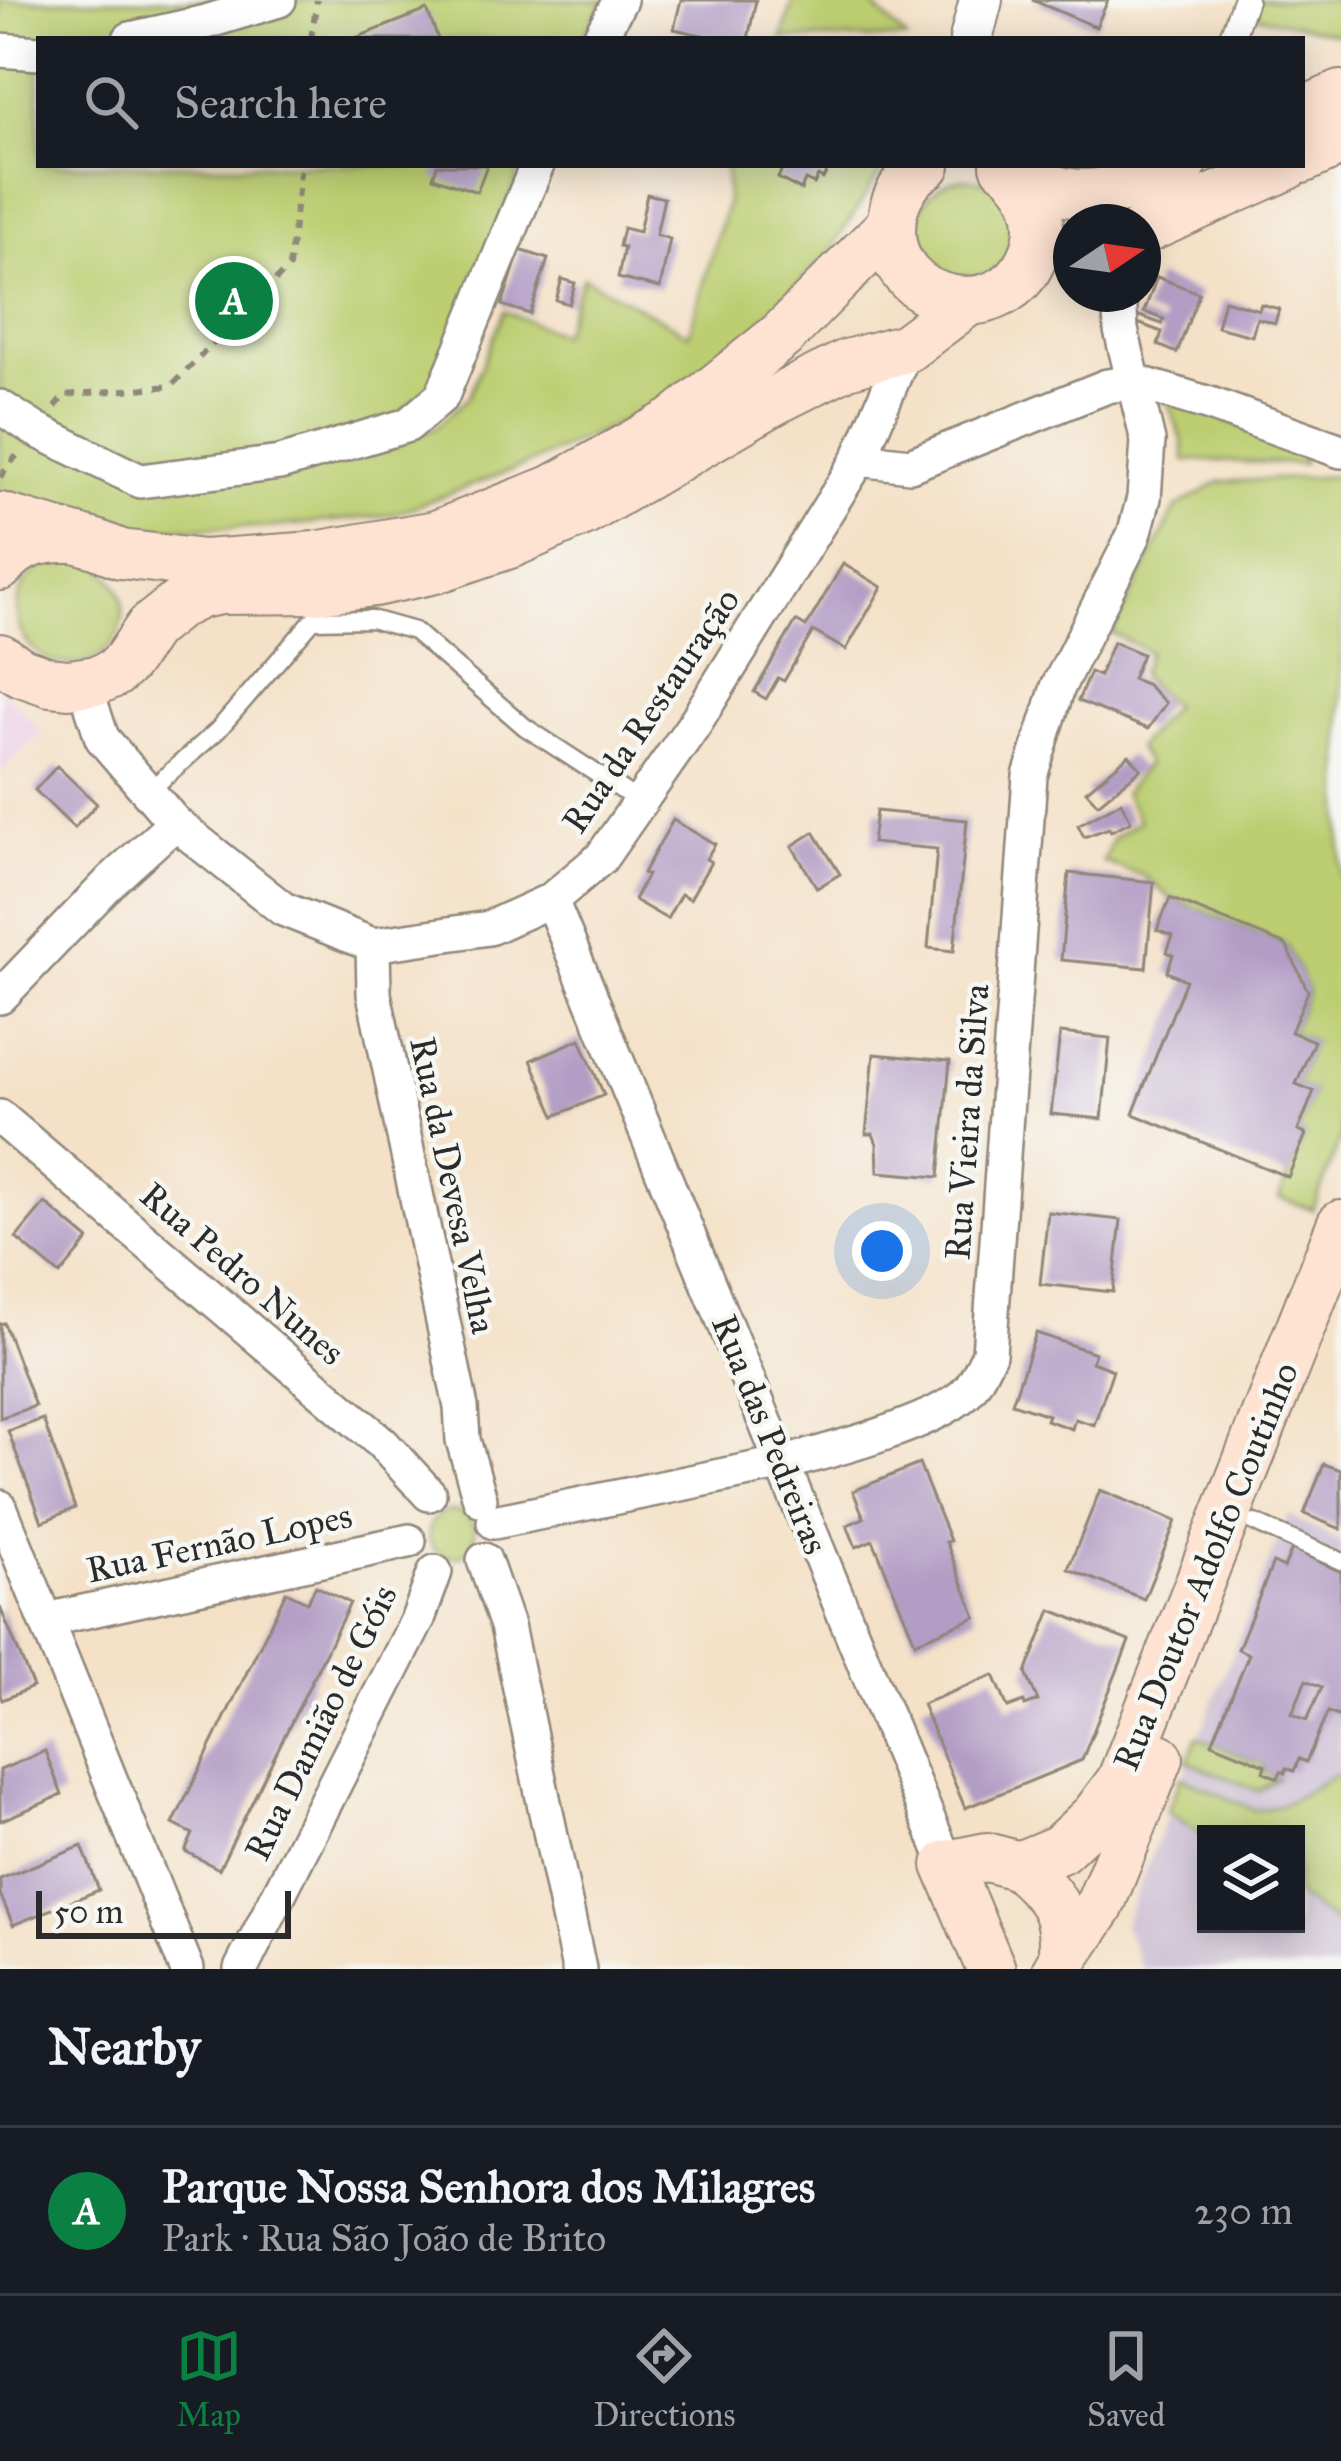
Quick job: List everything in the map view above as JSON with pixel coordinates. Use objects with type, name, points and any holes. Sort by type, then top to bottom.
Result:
[{"type":"main road","points":[[1305,111],[1341,95]]},
{"type":"main road","points":[[1305,157],[1341,141]]},
{"type":"main road","points":[[919,168],[894,206],[890,226],[894,250],[904,271],[922,288],[943,299],[967,302],[1006,290],[1022,276],[1035,254],[1040,230],[1035,204],[1014,173]]},
{"type":"main road","points":[[1014,173],[1070,193],[1138,184],[1175,168]]},
{"type":"main road","points":[[1161,222],[1281,168]]},
{"type":"main road","points":[[0,517],[121,554],[203,564],[315,556],[436,535],[552,490],[674,422],[782,335],[890,226]]},
{"type":"main road","points":[[1022,276],[1053,267]]},
{"type":"main road","points":[[0,658],[35,678],[84,682],[114,673],[136,651],[150,627],[200,594],[374,582],[435,569],[512,543],[583,512],[773,401],[847,364],[906,348],[967,302]]},
{"type":"main road","points":[[0,566],[27,544],[70,538]]},
{"type":"main road","points":[[121,554],[140,578],[150,627]]},
{"type":"main road","name":"Rua Doutor Adolfo Coutinho","points":[[1060,1963],[1064,1929],[1049,1893],[1019,1866],[1060,1849],[1095,1816],[1121,1780],[1341,1225]]},
{"type":"main road","name":"Rua Doutor Adolfo Coutinho","points":[[1060,1963],[1099,1907],[1341,1309]]},
{"type":"main road","points":[[947,1865],[987,1857],[1019,1866]]},
{"type":"main road","name":"Rua das Pedreiras","points":[[947,1865],[991,1969]]},
{"type":"street","points":[[143,36],[279,0]]},
{"type":"street","points":[[601,36],[620,0]]},
{"type":"street","points":[[972,36],[981,0]]},
{"type":"street","points":[[1232,36],[1245,0]]},
{"type":"street","points":[[0,50],[36,53]]},
{"type":"street","points":[[0,407],[140,481],[280,463],[408,424],[442,396],[536,168]]},
{"type":"street","name":"Rua Vieira da Silva","points":[[487,1510],[784,1463],[827,1452],[944,1412],[969,1390],[989,1354],[1030,776],[1058,687],[1134,535],[1144,498],[1148,441],[1120,312]]},
{"type":"street","name":"Rua da Restauração","points":[[373,945],[488,928],[551,900],[601,858],[693,726],[859,459],[906,348]]},
{"type":"street","points":[[859,459],[910,466],[1107,386],[1136,382],[1341,451]]},
{"type":"street","points":[[84,682],[102,738],[175,823],[283,908],[373,945]]},
{"type":"street","points":[[0,998],[113,879],[175,823]]},
{"type":"street","name":"Rua das Pedreiras","points":[[551,900],[947,1865]]},
{"type":"street","name":"Rua da Devesa Velha","points":[[373,945],[374,994],[461,1407],[463,1439],[487,1510]]},
{"type":"street","name":"Rua Pedro Nunes","points":[[0,1117],[435,1491]]},
{"type":"street","points":[[435,1491],[468,1491],[487,1510],[492,1549],[474,1569],[461,1574],[434,1572],[409,1541],[411,1515],[435,1491],[463,1439]]},
{"type":"street","points":[[0,1507],[187,1969]]},
{"type":"street","name":"Rua Fernão Lopes","points":[[46,1620],[409,1541]]},
{"type":"street","points":[[484,1560],[507,1626],[578,1969]]},
{"type":"street","name":"Rua Damião de Góis","points":[[241,1969],[418,1619],[434,1572]]},
{"type":"lane","points":[[148,792],[218,730],[313,620],[371,619],[414,631],[525,728],[640,802]]},
{"type":"lane","points":[[1255,1522],[1341,1561]]},
{"type":"path","points":[[311,36],[317,0]]},
{"type":"path","points":[[36,430],[65,395],[170,386],[289,267],[301,168]]},
{"type":"shaded area","points":[[0,688],[43,732],[0,773]]},
{"type":"shaded area","points":[[1288,1515],[1341,1542],[1341,1969],[1142,1969],[1124,1924]]},
{"type":"green space","points":[[0,0],[604,0],[585,36],[36,36],[36,168],[521,168],[415,436],[434,429],[469,396],[504,311],[561,335],[583,277],[689,334],[727,202],[725,168],[883,168],[827,256],[754,329],[649,409],[523,466],[391,515],[272,527],[132,529],[0,495]]},
{"type":"green space","points":[[793,0],[867,0],[904,36],[783,36]]},
{"type":"green space","points":[[1256,0],[1341,0],[1341,35],[1252,15]]},
{"type":"green space","points":[[967,179],[986,183],[1002,194],[1013,210],[1017,229],[1013,248],[1002,264],[986,275],[967,279],[948,275],[932,264],[921,248],[917,229],[921,210],[932,194],[948,183]]},
{"type":"green space","points":[[1166,397],[1302,448],[1303,464],[1185,460]]},
{"type":"green space","points":[[1341,476],[1341,1137],[1313,1210],[1279,1198],[1305,1135],[1298,1131],[1313,1092],[1296,1084],[1313,1041],[1291,1032],[1308,991],[1286,945],[1170,898],[1144,876],[1103,862],[1113,838],[1139,821],[1124,793],[1147,764],[1137,748],[1173,706],[1140,675],[1149,652],[1112,633],[1176,508],[1219,482]]},
{"type":"green space","points":[[70,558],[90,562],[108,573],[119,591],[123,611],[119,631],[108,649],[90,660],[70,664],[50,660],[32,649],[21,631],[17,611],[21,591],[32,573],[50,562]]},
{"type":"green space","points":[[452,1511],[469,1517],[475,1534],[469,1551],[452,1557],[435,1551],[429,1534],[435,1517]]},
{"type":"green space","points":[[1197,1737],[1266,1765],[1264,1772],[1278,1778],[1259,1791],[1187,1761]]},
{"type":"green space","points":[[1336,1775],[1341,1778],[1341,1926],[1305,1902],[1305,1825],[1197,1825],[1197,1831],[1167,1811],[1181,1777],[1254,1810],[1286,1802]]},
{"type":"building","points":[[681,0],[756,0],[749,36],[706,36],[674,29]]},
{"type":"building","points":[[1032,0],[1108,0],[1096,27]]},
{"type":"building","points":[[427,10],[437,36],[361,36]]},
{"type":"building","points":[[436,168],[486,168],[477,192],[433,177]]},
{"type":"building","points":[[783,168],[828,168],[814,184],[805,180],[801,190],[778,178]]},
{"type":"building","points":[[647,194],[664,198],[656,235],[670,239],[660,288],[618,278],[623,228],[639,232]]},
{"type":"building","points":[[520,250],[548,259],[530,314],[502,305]]},
{"type":"building","points":[[562,279],[575,283],[569,304],[556,300]]},
{"type":"building","points":[[1161,279],[1199,293],[1177,353],[1158,345],[1162,332],[1135,322],[1137,315],[1162,324],[1164,319],[1144,312],[1161,312]]},
{"type":"building","points":[[1224,300],[1259,310],[1261,304],[1279,309],[1275,323],[1257,318],[1252,336],[1217,327]]},
{"type":"building","points":[[843,564],[882,587],[846,650],[813,631],[784,681],[778,678],[766,699],[754,692],[796,621],[806,627]]},
{"type":"building","points":[[1113,642],[1142,654],[1132,679],[1146,684],[1166,703],[1148,729],[1078,701],[1090,672],[1099,676]]},
{"type":"building","points":[[1129,755],[1141,769],[1098,804],[1086,791]]},
{"type":"building","points":[[57,766],[97,804],[74,828],[35,790]]},
{"type":"building","points":[[1121,802],[1131,821],[1084,837],[1078,825]]},
{"type":"building","points":[[876,811],[967,820],[954,951],[928,948],[937,849],[872,843]]},
{"type":"building","points":[[673,820],[715,844],[706,859],[711,862],[690,899],[681,894],[667,919],[634,900],[647,875],[643,873]]},
{"type":"building","points":[[814,832],[840,874],[817,888],[792,846]]},
{"type":"building","points":[[1069,873],[1154,882],[1146,968],[1061,960]]},
{"type":"building","points":[[1170,898],[1286,945],[1308,991],[1291,1032],[1314,1041],[1296,1084],[1314,1091],[1298,1131],[1306,1134],[1288,1177],[1133,1114],[1186,980],[1167,972],[1173,936],[1157,930]]},
{"type":"building","points":[[1060,1033],[1110,1038],[1102,1119],[1051,1114]]},
{"type":"building","points":[[580,1039],[604,1095],[555,1116],[531,1060]]},
{"type":"building","points":[[874,1054],[950,1061],[939,1177],[878,1172],[877,1144],[873,1134],[866,1134]]},
{"type":"building","points":[[45,1203],[89,1240],[60,1275],[16,1238]]},
{"type":"building","points":[[1048,1212],[1121,1220],[1113,1292],[1040,1284]]},
{"type":"building","points":[[4,1323],[35,1406],[0,1418],[0,1324]]},
{"type":"building","points":[[1036,1333],[1095,1353],[1092,1362],[1113,1370],[1094,1425],[1075,1419],[1072,1429],[1012,1403]]},
{"type":"building","points":[[43,1419],[75,1508],[42,1522],[8,1431]]},
{"type":"building","points":[[919,1464],[976,1617],[915,1642],[873,1540],[856,1547],[847,1525],[864,1518],[853,1491]]},
{"type":"building","points":[[1324,1464],[1341,1470],[1341,1529],[1304,1514]]},
{"type":"building","points":[[1100,1490],[1176,1521],[1144,1599],[1068,1569]]},
{"type":"building","points":[[1292,1549],[1341,1572],[1341,1717],[1328,1712],[1306,1762],[1299,1759],[1294,1771],[1286,1768],[1278,1778],[1264,1772],[1266,1765],[1212,1743],[1249,1654],[1238,1649],[1273,1563],[1284,1568]],"holes":[[[1306,1680],[1322,1687],[1307,1720],[1292,1714]]]},
{"type":"building","points":[[316,1586],[350,1603],[219,1869],[185,1851],[193,1834],[173,1824],[286,1592],[307,1602]]},
{"type":"building","points":[[0,1607],[33,1687],[2,1700],[0,1695]]},
{"type":"building","points":[[1051,1610],[1129,1641],[1082,1760],[965,1808],[922,1704],[994,1675],[1008,1708],[1038,1701],[1026,1673]]},
{"type":"building","points":[[45,1751],[62,1795],[0,1821],[0,1770]]},
{"type":"building","points":[[82,1846],[99,1890],[13,1925],[0,1894],[0,1879]]},
{"type":"place","name":"Parque Nossa Senhora dos Milagres","points":[[234,301]]}]
